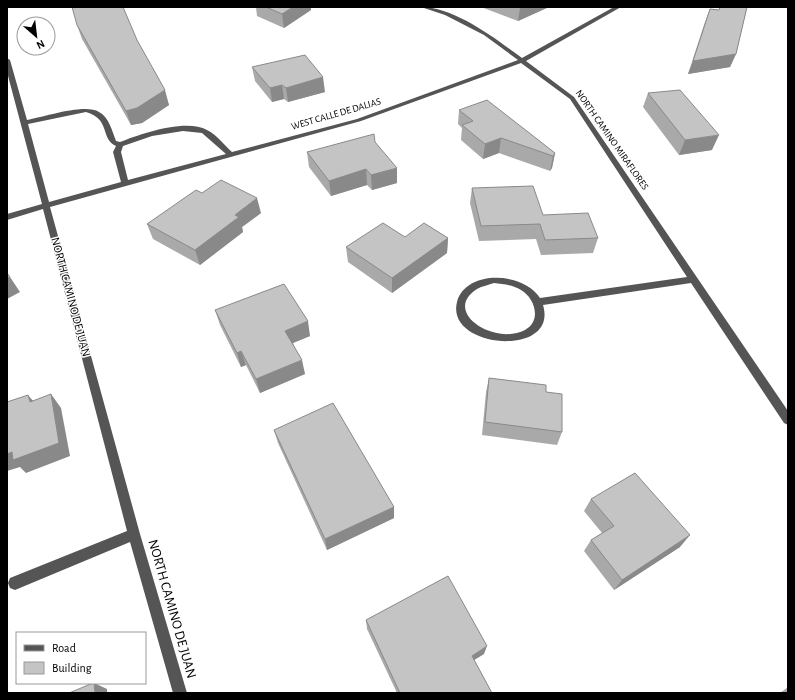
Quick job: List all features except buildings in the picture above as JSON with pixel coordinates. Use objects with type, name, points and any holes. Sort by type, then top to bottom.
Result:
[{"type":"street","name":"NORTH CAMINO MIRAFLORES","points":[[424,7],[447,14],[486,34],[572,98],[788,420]]},
{"type":"street","name":"WEST CALLE DE DALIAS","points":[[47,205],[359,120],[522,61],[618,7]]},
{"type":"street","name":"NORTH CAMINO DE JUAN","points":[[7,60],[134,534],[180,693]]},
{"type":"street","points":[[24,123],[86,110],[97,113],[104,122],[112,142],[120,145],[152,135],[185,129],[204,130],[231,155]]},
{"type":"street","points":[[120,145],[117,152],[125,183]]},
{"type":"street","points":[[7,217],[47,205]]},
{"type":"street","points":[[538,302],[693,279]]},
{"type":"street","points":[[494,280],[506,281],[518,285],[528,291],[538,302],[540,318],[535,327],[526,334],[513,338],[500,339],[485,336],[474,330],[465,321],[461,312],[460,302],[472,287],[482,282],[494,280]]},
{"type":"street","name":"NORTH CAMINO DE JUAN","points":[[15,583],[134,534]]}]
